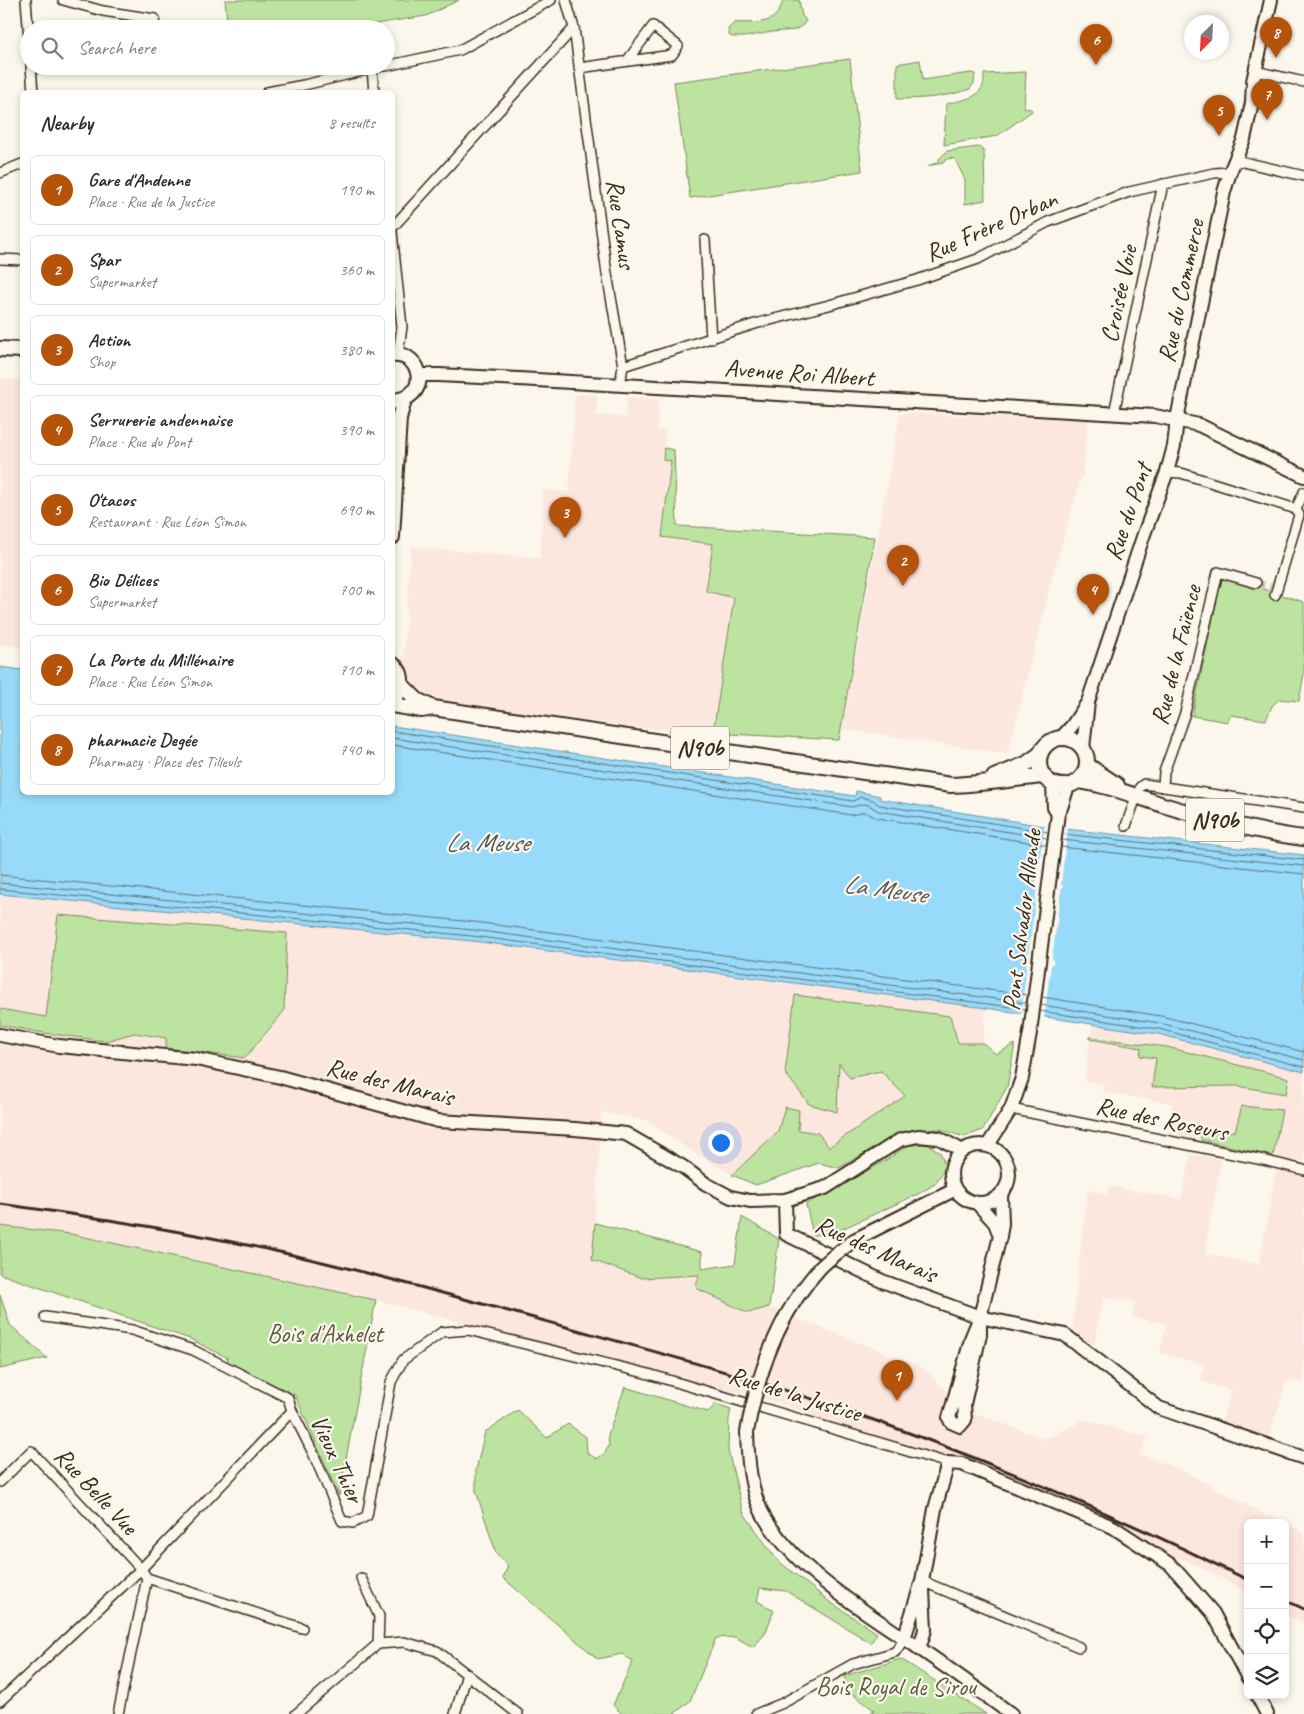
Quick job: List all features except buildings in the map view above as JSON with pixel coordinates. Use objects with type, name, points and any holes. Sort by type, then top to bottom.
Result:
[{"type":"main road","name":"Rue du Commerce","points":[[1176,420],[1232,166],[1244,139],[1252,103],[1253,81],[1271,0]]},
{"type":"main road","points":[[0,349],[20,350]]},
{"type":"main road","points":[[395,354],[406,356],[412,361],[419,375],[415,391],[398,401],[399,418],[395,486]]},
{"type":"main road","name":"Avenue Roi Albert","points":[[419,375],[438,374],[1114,413],[1176,420],[1199,425],[1304,476]]},
{"type":"main road","name":"Rue du Pont","points":[[1083,748],[1088,702],[1144,534],[1167,472],[1174,446],[1176,420]]},
{"type":"main road","points":[[395,668],[401,675],[402,685],[395,698]]},
{"type":"main road","name":"N90b","points":[[402,685],[418,700],[433,708]]},
{"type":"main road","name":"Rue du Pont","points":[[1061,738],[1072,726],[1088,702]]},
{"type":"main road","name":"N90b","points":[[395,706],[422,710],[433,708],[950,785],[987,781],[1048,780]]},
{"type":"main road","points":[[1061,738],[1070,738],[1083,748],[1087,756],[1088,765],[1085,774],[1073,783],[1058,813],[1054,808],[1048,780],[1040,769],[1040,754],[1052,740],[1061,738]]},
{"type":"main road","name":"N90b","points":[[987,781],[1026,764],[1040,754]]},
{"type":"main road","name":"N90b","points":[[1088,765],[1134,794]]},
{"type":"main road","points":[[1048,780],[1073,783]]},
{"type":"main road","name":"N90b","points":[[1073,783],[1093,783],[1221,821],[1304,838]]},
{"type":"main road","name":"Pont Salvador Allende","points":[[988,1145],[1011,1109],[1022,1078],[1030,1033],[1058,813]]},
{"type":"main road","name":"Rue des Marais","points":[[0,1035],[59,1046],[196,1059],[280,1077],[438,1121],[626,1134],[706,1184],[731,1197],[750,1201],[785,1200],[825,1188],[900,1140],[918,1136],[939,1138],[961,1150]]},
{"type":"main road","points":[[974,1144],[988,1145],[999,1151],[1006,1160],[1010,1171],[1008,1183],[1000,1195],[990,1202],[977,1203],[964,1199],[954,1190],[950,1176],[952,1162],[961,1150],[974,1144]]},
{"type":"main road","points":[[954,1190],[854,1240],[823,1265],[801,1290],[784,1318],[765,1361],[753,1397],[747,1432],[748,1465],[752,1487],[766,1519],[784,1544],[812,1571],[846,1598],[1011,1714]]},
{"type":"main road","points":[[980,1317],[980,1335],[964,1404],[965,1420],[960,1426],[951,1422],[949,1418],[972,1336],[980,1317],[1000,1236],[1002,1224],[1000,1195]]},
{"type":"main road","name":"Rue des Marais","points":[[785,1200],[786,1234],[882,1281],[980,1317]]},
{"type":"main road","points":[[977,1203],[995,1223],[1000,1236]]},
{"type":"main road","points":[[980,1317],[1065,1335],[1159,1408],[1304,1458]]},
{"type":"main road","points":[[904,1639],[922,1581],[935,1509],[948,1463]]},
{"type":"main road","name":"Rue de la Justice","points":[[948,1463],[962,1464],[1114,1527],[1171,1566],[1212,1613],[1244,1671]]},
{"type":"main road","points":[[919,1649],[925,1630],[922,1581]]},
{"type":"main road","points":[[1259,1699],[1267,1714]]},
{"type":"street","points":[[26,0],[28,20]]},
{"type":"street","points":[[63,0],[103,11],[156,19]]},
{"type":"street","points":[[395,64],[460,50],[551,0]]},
{"type":"street","name":"Rue Camus","points":[[566,0],[574,28],[607,274],[623,366],[620,385]]},
{"type":"street","points":[[580,68],[672,55],[678,46],[653,26],[627,61]]},
{"type":"street","points":[[395,225],[574,28]]},
{"type":"street","points":[[1255,71],[1304,82]]},
{"type":"street","points":[[32,75],[33,90]]},
{"type":"street","points":[[277,90],[346,75]]},
{"type":"street","points":[[373,75],[374,90]]},
{"type":"street","points":[[0,173],[20,165]]},
{"type":"street","name":"Rue Frère Orban","points":[[623,366],[755,324],[926,277],[978,259],[1048,222],[1129,192],[1214,173],[1232,166],[1304,176]]},
{"type":"street","name":"Croisée Voie","points":[[1114,413],[1163,184]]},
{"type":"street","points":[[705,240],[712,339]]},
{"type":"street","points":[[0,259],[20,260]]},
{"type":"street","points":[[395,260],[402,327],[395,354]]},
{"type":"street","points":[[395,324],[402,327]]},
{"type":"street","points":[[1167,472],[1181,473],[1296,509],[1299,515],[1275,591]]},
{"type":"street","points":[[1296,509],[1304,492]]},
{"type":"street","name":"Rue de la Faïence","points":[[1163,786],[1164,772],[1185,713],[1218,572],[1256,583]]},
{"type":"street","points":[[1126,826],[1134,794],[1144,784],[1304,808]]},
{"type":"street","name":"Rue des Roseurs","points":[[1011,1109],[1304,1170]]},
{"type":"street","points":[[45,1317],[132,1330],[193,1350],[288,1398],[292,1410]]},
{"type":"street","name":"Rue de la Justice","points":[[391,1382],[403,1360],[442,1332],[468,1330],[645,1373],[948,1463]]},
{"type":"street","name":"Vieux Thier","points":[[0,1701],[141,1569],[292,1410],[342,1521],[353,1523],[367,1516],[391,1382]]},
{"type":"street","name":"Rue Belle Vue","points":[[0,1482],[31,1451],[141,1569]]},
{"type":"street","points":[[141,1569],[147,1578],[302,1628]]},
{"type":"street","points":[[118,1714],[147,1578]]},
{"type":"street","points":[[362,1578],[379,1616],[378,1644]]},
{"type":"street","points":[[922,1581],[1079,1647]]},
{"type":"street","points":[[756,1714],[783,1703],[853,1664],[895,1652],[904,1639]]},
{"type":"street","points":[[296,1714],[378,1644],[404,1642],[437,1651],[518,1714]]},
{"type":"street","points":[[456,1714],[467,1674]]},
{"type":"shaded area","points":[[0,379],[20,380],[20,647],[0,645]]},
{"type":"shaded area","points":[[575,395],[598,395],[596,415],[625,417],[627,397],[659,399],[657,430],[666,430],[663,460],[671,461],[662,537],[713,544],[706,591],[734,597],[713,733],[630,727],[559,717],[533,718],[447,704],[417,689],[403,669],[411,547],[540,558],[543,490],[569,492]]},
{"type":"shaded area","points":[[900,413],[1088,419],[1083,473],[1056,563],[1008,754],[842,729]]},
{"type":"shaded area","points":[[0,894],[472,941],[986,1008],[983,1043],[828,1148],[732,1175],[645,1120],[602,1113],[592,1260],[642,1278],[699,1275],[697,1288],[747,1313],[769,1307],[922,1367],[966,1410],[1046,1439],[1085,1419],[1116,1429],[1148,1436],[1140,1454],[1184,1471],[1269,1517],[1270,1515],[1278,1519],[1244,1519],[1244,1591],[1199,1566],[1008,1484],[773,1401],[632,1368],[376,1300],[71,1234],[0,1226]]},
{"type":"shaded area","points":[[1092,1024],[1158,1034],[1304,1072],[1304,1383],[1287,1380],[1268,1441],[1220,1425],[1232,1391],[1200,1381],[1205,1365],[1160,1353],[1166,1324],[1132,1317],[1135,1302],[1103,1297],[1094,1345],[1072,1333],[1087,1189],[1107,1194],[1109,1186],[1181,1199],[1191,1154],[1222,1159],[1205,1254],[1259,1264],[1276,1172],[1271,1162],[1272,1156],[1168,1133],[1172,1103],[1102,1092],[1103,1084],[1084,1081]]},
{"type":"shaded area","points":[[1289,1525],[1304,1533],[1304,1624],[1289,1616]]},
{"type":"green space","points":[[225,0],[459,0],[426,16],[395,21],[227,20]]},
{"type":"green space","points":[[783,0],[799,0],[802,16],[806,20],[803,25],[795,30],[744,37],[732,37],[729,35],[728,29],[734,23],[764,22],[775,16]]},
{"type":"green space","points":[[850,59],[862,171],[690,198],[674,82]]},
{"type":"green space","points":[[920,60],[923,80],[970,73],[975,74],[974,83],[970,89],[943,96],[897,99],[897,64]]},
{"type":"green space","points":[[1026,72],[1024,108],[1031,109],[1032,111],[997,136],[944,145],[946,104],[973,97],[982,89],[984,74]]},
{"type":"green space","points":[[979,147],[984,151],[985,200],[965,204],[965,180],[955,159],[949,158],[941,163],[928,166],[939,162],[939,159],[947,151]]},
{"type":"green space","points":[[664,448],[674,450],[677,526],[875,537],[839,740],[713,733],[734,598],[706,591],[713,544],[662,537],[671,461],[663,460]]},
{"type":"green space","points":[[1222,576],[1304,602],[1304,674],[1299,701],[1279,699],[1272,706],[1266,720],[1230,715],[1228,722],[1192,716]]},
{"type":"green space","points":[[58,915],[287,933],[284,1011],[245,1058],[166,1048],[166,1038],[134,1033],[106,1041],[0,1025],[0,1009],[46,1017]]},
{"type":"green space","points":[[795,995],[950,1016],[958,1043],[983,1043],[996,1054],[1015,1044],[1007,1087],[983,1130],[964,1137],[940,1129],[901,1132],[839,1168],[819,1163],[756,1185],[732,1175],[778,1131],[785,1107],[799,1110],[798,1130],[818,1133],[829,1147],[905,1096],[881,1071],[850,1078],[839,1063],[837,1112],[809,1104],[785,1073]]},
{"type":"green space","points":[[1090,1037],[1167,1047],[1289,1078],[1286,1094],[1237,1086],[1152,1087],[1156,1058],[1140,1056],[1141,1048],[1090,1039]]},
{"type":"green space","points":[[1242,1106],[1282,1110],[1273,1156],[1201,1140],[1201,1134],[1235,1131]]},
{"type":"green space","points":[[927,1144],[940,1152],[946,1167],[935,1184],[918,1194],[831,1234],[813,1235],[806,1204],[885,1161],[908,1145]]},
{"type":"green space","points":[[742,1217],[779,1239],[769,1307],[748,1313],[696,1288],[699,1275],[642,1278],[592,1260],[595,1223],[702,1252],[702,1269],[735,1264]]},
{"type":"green space","name":"Bois d'Axhelet","points":[[0,1226],[71,1234],[376,1300],[339,1496],[295,1395],[227,1362],[228,1358],[190,1339],[0,1274]]},
{"type":"green space","points":[[0,1295],[10,1325],[47,1358],[0,1369]]},
{"type":"green space","points":[[625,1387],[708,1412],[716,1404],[731,1409],[728,1450],[743,1512],[777,1560],[830,1602],[877,1633],[871,1643],[786,1591],[760,1588],[757,1601],[774,1610],[765,1634],[753,1647],[735,1637],[716,1638],[690,1701],[674,1714],[622,1714],[613,1705],[633,1661],[622,1654],[598,1659],[503,1578],[508,1566],[496,1553],[476,1491],[476,1470],[485,1432],[518,1410],[547,1438],[568,1424],[586,1437],[587,1453],[597,1459],[604,1454],[609,1446],[608,1434]]},
{"type":"green space","name":"Bois Royal de Sirou","points":[[901,1659],[986,1714],[869,1714],[874,1710],[848,1691],[844,1676]]},
{"type":"water","name":"La Meuse","points":[[0,667],[20,670],[20,795],[395,795],[395,726],[855,796],[856,791],[880,796],[879,799],[1056,828],[1304,855],[1304,1072],[1158,1034],[986,1008],[472,941],[0,894]]},
{"type":"pier","points":[[1045,824],[1068,827],[1061,884],[1063,886],[1052,959],[1054,960],[1051,965],[1044,1019],[1021,1016],[1026,961]]},
{"type":"tunnel","points":[[1256,583],[1272,588]]},
{"type":"railway","points":[[0,1204],[167,1230],[302,1257],[622,1342],[726,1372],[937,1443],[1042,1485],[1244,1578]]},
{"type":"railway","points":[[1289,1602],[1304,1609]]},
{"type":"place","name":"pharmacie Degée","points":[[1276,58]]},
{"type":"place","name":"Bio Délices","points":[[1096,65]]},
{"type":"place","name":"La Porte du Millénaire","points":[[1267,120]]},
{"type":"place","name":"O'tacos","points":[[1219,136]]},
{"type":"place","name":"Action","points":[[565,538]]},
{"type":"place","name":"Spar","points":[[903,586]]},
{"type":"place","name":"Serrurerie andennaise","points":[[1093,615]]},
{"type":"place","name":"Gare d'Andenne","points":[[897,1401]]}]
